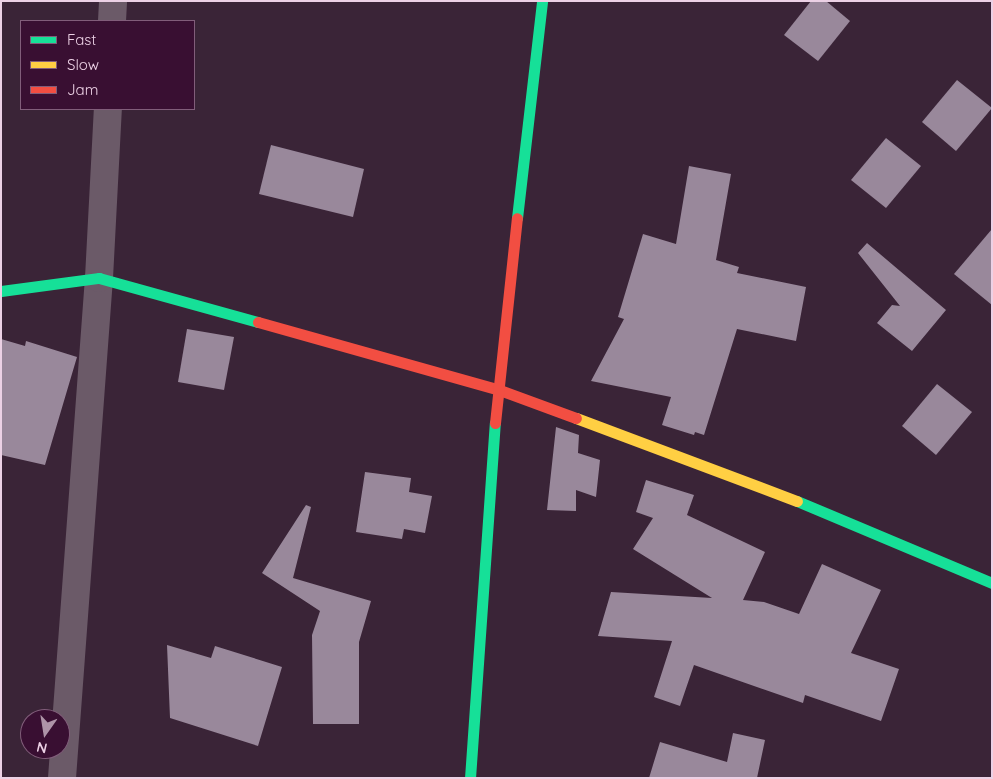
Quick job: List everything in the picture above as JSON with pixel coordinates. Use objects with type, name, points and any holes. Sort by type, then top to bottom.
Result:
[{"type":"street","points":[[112,20],[113,1]]},
{"type":"street","points":[[470,778],[496,389],[542,1]]},
{"type":"street","points":[[62,778],[99,278],[108,110]]},
{"type":"street","points":[[1,290],[99,278],[496,389],[748,481],[992,583]]},
{"type":"building","points":[[811,1],[826,1],[850,21],[818,61],[784,35]]},
{"type":"building","points":[[957,80],[992,108],[956,151],[922,122]]},
{"type":"building","points":[[886,138],[921,166],[886,208],[851,180]]},
{"type":"building","points":[[271,145],[364,169],[353,217],[259,194]]},
{"type":"building","points":[[689,166],[731,174],[716,260],[739,267],[737,273],[806,287],[796,341],[737,329],[704,435],[695,432],[694,435],[662,425],[671,397],[591,381],[624,319],[618,317],[643,234],[676,244]]},
{"type":"building","points":[[992,229],[992,305],[954,274]]},
{"type":"building","points":[[867,243],[946,310],[912,351],[877,323],[892,305],[900,306],[858,253]]},
{"type":"building","points":[[187,329],[234,337],[224,390],[178,382]]},
{"type":"building","points":[[1,339],[25,346],[26,341],[77,357],[45,465],[1,455]]},
{"type":"building","points":[[937,384],[972,412],[936,455],[902,426]]},
{"type":"building","points":[[556,427],[579,435],[578,453],[600,460],[596,497],[576,490],[576,511],[547,510]]},
{"type":"building","points":[[365,472],[411,478],[409,492],[432,496],[425,533],[404,529],[402,539],[356,532]]},
{"type":"building","points":[[646,480],[694,495],[687,515],[765,552],[743,600],[764,602],[799,614],[822,564],[881,590],[851,653],[899,669],[881,721],[805,695],[803,703],[694,665],[680,706],[654,697],[672,641],[598,636],[611,592],[712,598],[633,549],[653,518],[636,512]]},
{"type":"building","points":[[306,505],[311,507],[293,578],[371,601],[359,642],[359,724],[313,724],[312,635],[320,611],[262,573]]},
{"type":"building","points":[[167,645],[211,658],[215,646],[282,667],[258,746],[170,718]]},
{"type":"building","points":[[733,733],[765,740],[757,778],[649,778],[660,742],[727,762]]},
{"type":"traffic: fast","points":[[517,218],[542,1]]},
{"type":"traffic: fast","points":[[1,291],[99,278],[258,322]]},
{"type":"traffic: fast","points":[[470,778],[495,423]]},
{"type":"traffic: fast","points":[[797,501],[992,583]]},
{"type":"traffic: slow","points":[[576,418],[797,501]]},
{"type":"traffic: jam","points":[[495,423],[517,218]]},
{"type":"traffic: jam","points":[[258,322],[497,389],[576,418]]}]
